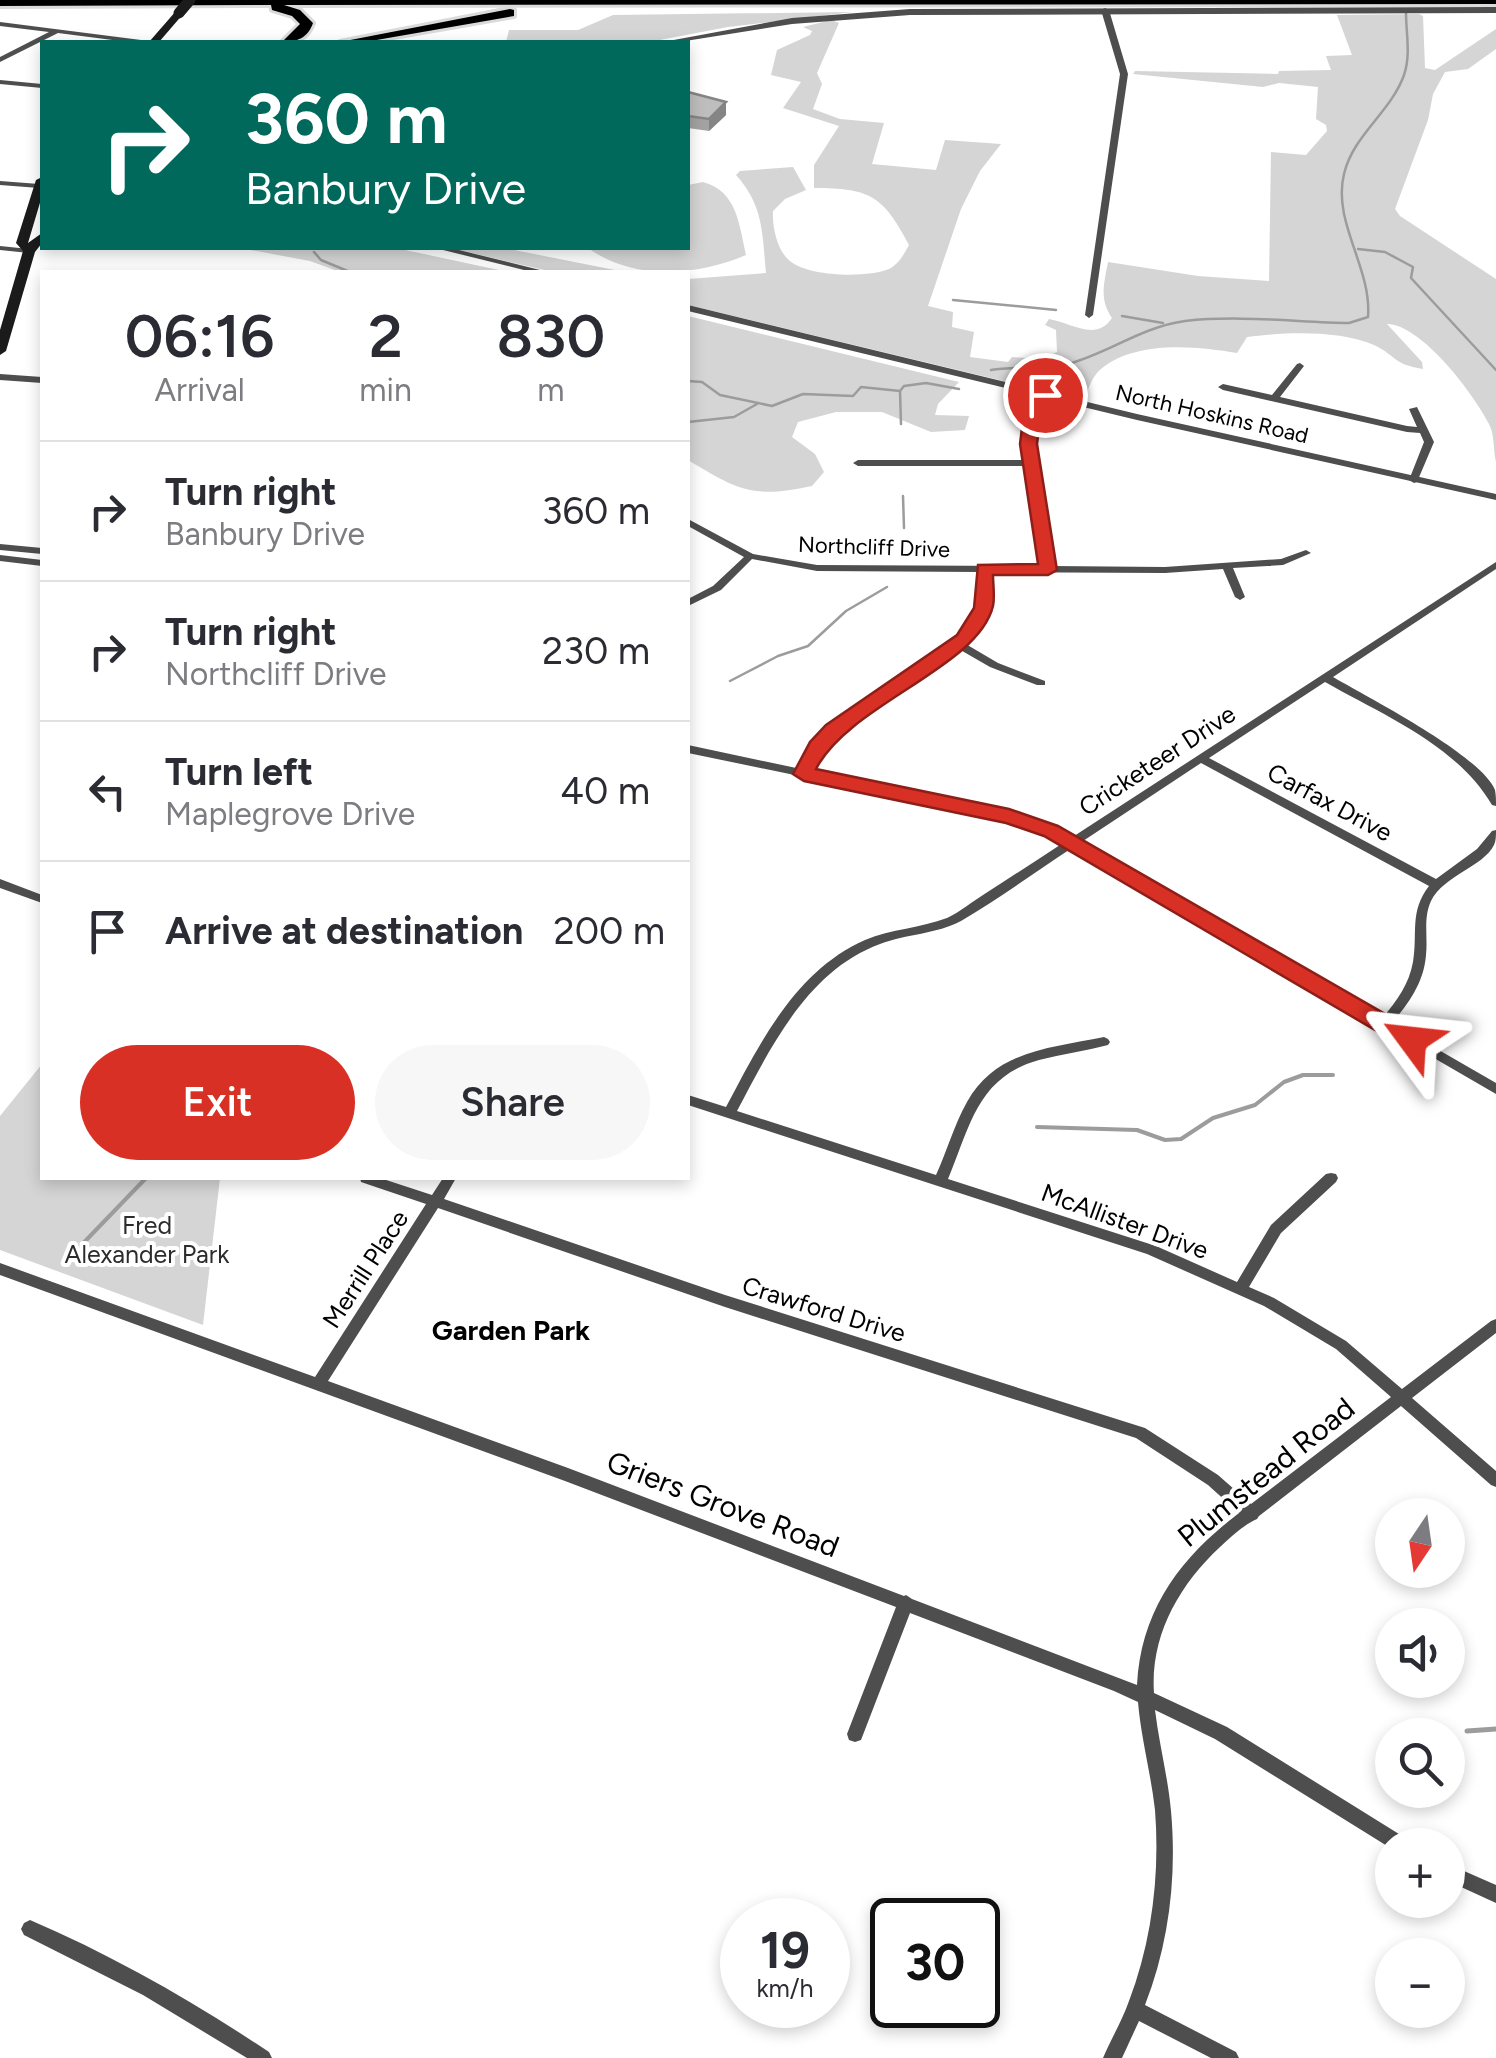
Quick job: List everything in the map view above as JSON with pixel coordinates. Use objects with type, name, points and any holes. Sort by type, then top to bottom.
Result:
[{"type":"highway","points":[[0,2],[1496,0]]},
{"type":"highway","points":[[357,40],[518,12],[646,1]]},
{"type":"highway","points":[[233,2],[280,8],[303,17],[306,28],[291,40]]},
{"type":"main road","points":[[156,40],[190,0]]},
{"type":"main road","points":[[171,40],[204,0]]},
{"type":"main road","points":[[29,251],[22,243],[40,187]]},
{"type":"main road","points":[[0,351],[29,251],[40,238]]},
{"type":"street","points":[[1089,315],[1124,74],[1105,10]]},
{"type":"street","points":[[679,40],[772,24],[866,14],[1496,10]]},
{"type":"street","points":[[0,24],[123,40]]},
{"type":"street","points":[[0,60],[57,31]]},
{"type":"street","points":[[105,38],[110,40]]},
{"type":"street","points":[[0,82],[40,86]]},
{"type":"street","points":[[0,183],[40,184]]},
{"type":"street","points":[[0,248],[29,251]]},
{"type":"street","points":[[449,250],[534,270]]},
{"type":"street","name":"North Hoskins Road","points":[[690,308],[1045,395],[1496,497]]},
{"type":"street","points":[[1274,399],[1300,366]]},
{"type":"street","points":[[0,377],[40,380]]},
{"type":"street","points":[[1223,387],[1424,430]]},
{"type":"street","points":[[1045,395],[1029,430],[1048,570]]},
{"type":"street","points":[[1414,408],[1429,442],[1414,480]]},
{"type":"street","points":[[858,463],[1032,464]]},
{"type":"street","name":"Northcliff Drive","points":[[690,523],[750,556],[817,568],[1048,570],[1228,566],[1283,562],[1306,553]]},
{"type":"street","points":[[0,547],[40,551]]},
{"type":"street","points":[[22,560],[29,549]]},
{"type":"street","points":[[690,603],[718,588],[750,556]]},
{"type":"street","points":[[0,558],[40,563]]},
{"type":"street","name":"Cricketeer Drive","points":[[729,1113],[786,1014],[828,969],[871,942],[955,919],[1496,565]]},
{"type":"street","points":[[1228,566],[1240,596]]},
{"type":"street","points":[[804,774],[817,747],[833,730],[958,644],[974,627],[984,608],[984,569]]},
{"type":"street","points":[[1484,573],[1496,580]]},
{"type":"street","points":[[958,644],[994,665],[1041,683]]},
{"type":"street","points":[[1325,677],[1464,762],[1487,783],[1496,802]]},
{"type":"street","points":[[690,749],[1009,816],[1072,843],[1496,1089]]},
{"type":"street","name":"Carfax Drive","points":[[1201,758],[1437,885]]},
{"type":"street","points":[[1384,1024],[1415,980],[1420,916],[1437,885],[1482,852],[1496,834]]},
{"type":"street","points":[[0,882],[40,898]]},
{"type":"street","points":[[941,1180],[980,1094],[994,1077],[1038,1057],[1104,1042]]},
{"type":"street","name":"McAllister Drive","points":[[690,1101],[1151,1250],[1240,1289],[1341,1345],[1496,1480]]},
{"type":"street","points":[[1240,1289],[1276,1229],[1331,1178]]},
{"type":"street","name":"Crawford Drive","points":[[372,1180],[725,1301],[1140,1433],[1202,1472],[1252,1514]]},
{"type":"street","name":"Merrill Place","points":[[318,1384],[449,1180]]},
{"type":"street","name":"Griers Grove Road","points":[[0,1269],[906,1602],[1146,1698],[1220,1733],[1375,1829]]},
{"type":"street","name":"Plumstead Road","points":[[1112,2058],[1136,2010],[1156,1944],[1165,1856],[1163,1810],[1146,1698],[1148,1652],[1165,1606],[1204,1553],[1496,1324]]},
{"type":"street","points":[[855,1734],[906,1602]]},
{"type":"street","points":[[1465,1880],[1496,1894]]},
{"type":"street","points":[[30,1928],[161,1992],[263,2058]]},
{"type":"street","points":[[1136,2010],[1230,2058]]},
{"type":"green space","points":[[852,12],[728,27],[660,40],[506,40],[509,30],[578,30],[613,15]]},
{"type":"green space","points":[[1337,15],[1423,16],[1425,68],[1435,70],[1496,29],[1496,49],[1468,69],[1445,72],[1433,94],[1428,120],[1395,209],[1496,279],[1496,462],[1489,424],[1459,379],[1415,335],[1387,324],[1422,362],[1423,369],[1400,362],[1360,340],[1311,334],[1261,335],[1247,337],[1237,353],[1185,347],[1131,353],[1098,372],[1085,396],[1062,395],[690,305],[690,279],[766,273],[757,209],[736,175],[740,171],[793,167],[806,190],[785,199],[773,211],[773,217],[782,251],[799,266],[838,274],[879,272],[896,264],[909,245],[891,215],[872,198],[848,190],[814,188],[814,165],[839,126],[783,108],[801,82],[771,75],[777,50],[810,35],[812,31],[803,27],[831,20],[839,23],[817,73],[822,84],[813,109],[840,119],[884,123],[872,164],[936,170],[945,140],[1001,144],[980,171],[961,209],[928,306],[953,312],[952,327],[974,332],[970,357],[1008,362],[1012,357],[1039,359],[1057,352],[1056,330],[1045,325],[1049,319],[1091,330],[1106,325],[1112,318],[1104,298],[1108,262],[1198,276],[1269,281],[1271,152],[1306,155],[1327,131],[1326,125],[1316,119],[1318,87],[1279,83],[1263,87],[1133,74],[1331,70],[1326,56],[1352,55]]},
{"type":"green space","points":[[703,182],[714,186],[730,201],[746,255],[690,270],[645,270],[606,259],[591,250],[690,250],[690,185]]},
{"type":"green space","points":[[251,250],[405,250],[499,270],[335,270],[310,261]]},
{"type":"green space","points":[[460,250],[514,250],[615,270],[544,270]]},
{"type":"green space","points":[[690,316],[959,382],[938,404],[935,415],[969,416],[965,430],[931,432],[882,412],[836,412],[798,422],[792,437],[815,454],[824,472],[812,486],[760,491],[720,479],[690,461]]},
{"type":"green space","name":"Fred Alexander Park","points":[[40,1066],[40,1180],[220,1180],[203,1325],[0,1250],[0,1116]]},
{"type":"building","points":[[690,93],[726,102],[709,119],[690,116]]},
{"type":"waterway","points":[[991,370],[1068,364],[1154,329],[1185,321],[1349,323],[1368,317],[1364,281],[1343,210],[1344,174],[1355,147],[1390,101],[1404,75],[1408,52],[1406,13]]},
{"type":"waterway","points":[[1358,249],[1385,252],[1413,267],[1411,278],[1496,370]]},
{"type":"waterway","points":[[314,252],[321,260],[345,270]]},
{"type":"waterway","points":[[953,300],[1056,310]]},
{"type":"waterway","points":[[1122,316],[1163,323]]},
{"type":"waterway","points":[[690,381],[702,382],[720,395],[772,406],[803,394],[853,396],[861,387],[900,391]]},
{"type":"waterway","points":[[900,391],[904,386],[926,383],[959,389]]},
{"type":"waterway","points":[[900,391],[901,424]]},
{"type":"waterway","points":[[690,422],[734,417],[757,404]]},
{"type":"waterway","points":[[903,496],[904,528]]},
{"type":"waterway","points":[[730,681],[778,656],[808,646],[846,611],[887,587]]},
{"type":"waterway","points":[[1037,1127],[1137,1130],[1165,1140],[1181,1139],[1213,1118],[1255,1105],[1284,1082],[1303,1075],[1333,1075]]},
{"type":"waterway","points":[[67,1260],[144,1180]]},
{"type":"waterway","points":[[1467,1731],[1496,1729]]},
{"type":"district","name":"Garden Park","points":[[511,1330]]},
{"type":"route","points":[[1045,395],[1032,420],[1029,444],[1048,570],[984,569],[984,608],[974,627],[963,639],[833,730],[817,747],[804,774],[1009,816],[1051,831],[1412,1040]]}]
